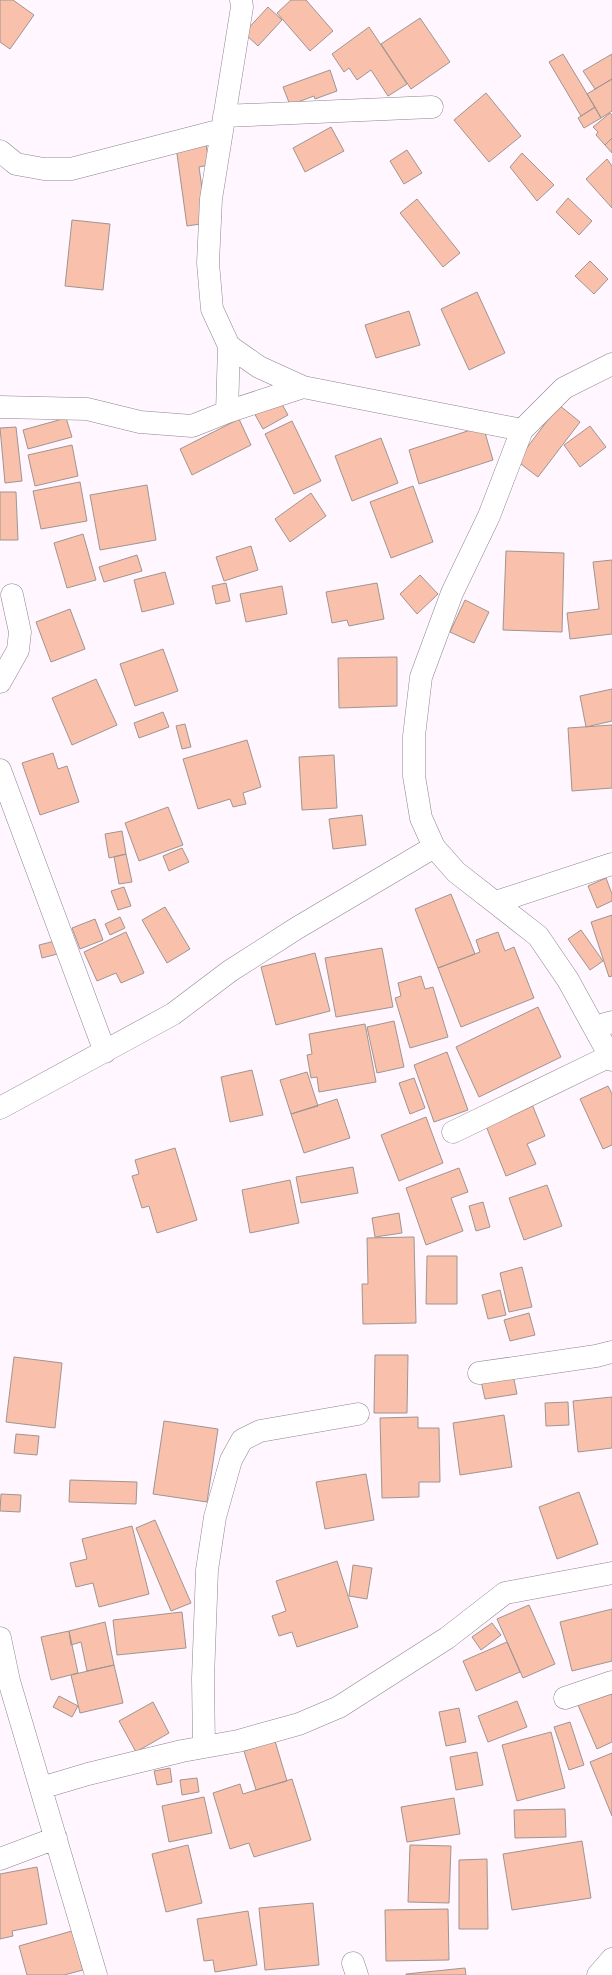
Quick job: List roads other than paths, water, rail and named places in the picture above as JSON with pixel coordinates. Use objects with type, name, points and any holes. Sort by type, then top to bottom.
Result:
[{"type":"street","points":[[227,412],[229,346],[212,309],[208,263],[211,199],[242,7],[241,0]]},
{"type":"street","points":[[0,151],[16,164],[44,170],[71,169],[223,123],[432,106]]},
{"type":"street","points":[[229,346],[259,367],[303,387],[522,430]]},
{"type":"street","points":[[453,1132],[611,1058],[603,1024],[568,980],[538,936],[456,872],[434,847],[421,818],[414,776],[414,736],[421,677],[452,593],[489,516],[522,430],[564,388],[612,364]]},
{"type":"street","points":[[0,407],[87,409],[140,422],[192,426],[227,412],[303,387]]},
{"type":"street","points":[[0,682],[18,650],[20,632],[12,595]]},
{"type":"street","points":[[0,770],[106,1052]]},
{"type":"street","points":[[0,1108],[106,1052],[173,1014],[230,971],[297,928],[434,847]]},
{"type":"street","points":[[496,902],[612,864]]},
{"type":"street","points":[[479,1373],[596,1356],[612,1352]]},
{"type":"street","points":[[204,1747],[203,1678],[207,1570],[215,1517],[231,1460],[242,1440],[260,1431],[358,1414]]},
{"type":"street","points":[[41,1788],[88,1774],[204,1747],[238,1741],[299,1724],[339,1707],[447,1638],[505,1593],[612,1573]]},
{"type":"street","points":[[0,1638],[9,1681],[96,1975]]},
{"type":"street","points":[[565,1698],[612,1682]]},
{"type":"street","points":[[0,1859],[56,1838]]},
{"type":"street","points":[[598,1975],[612,1959]]}]
